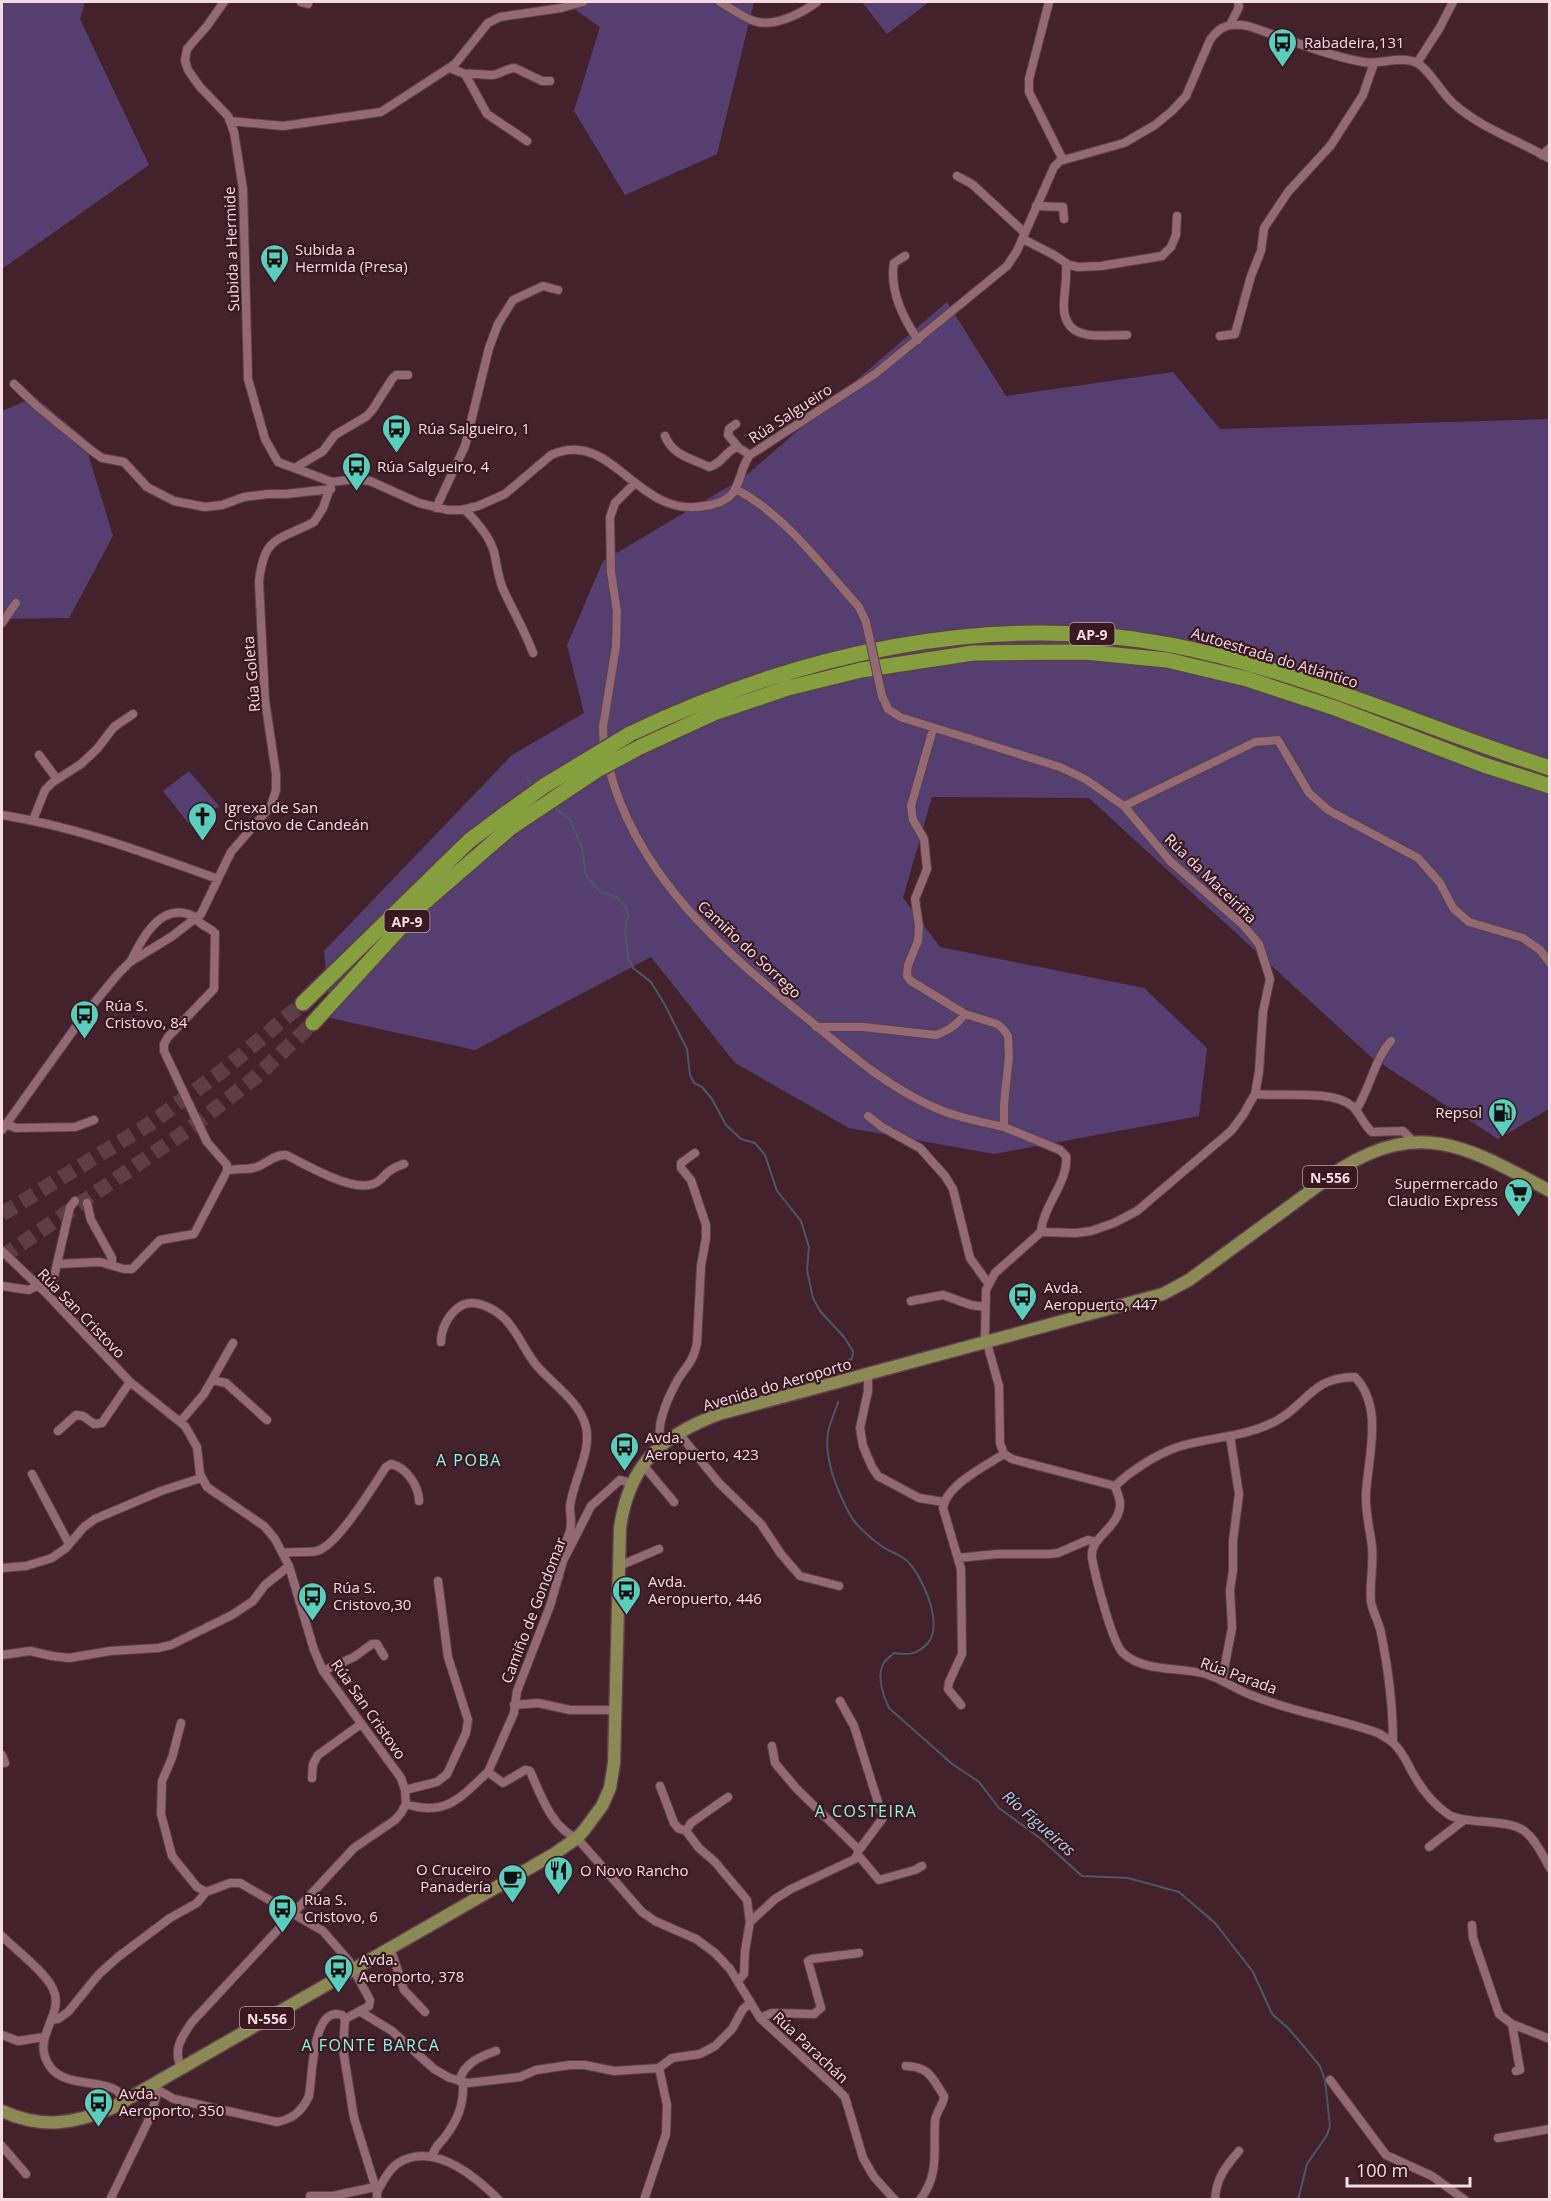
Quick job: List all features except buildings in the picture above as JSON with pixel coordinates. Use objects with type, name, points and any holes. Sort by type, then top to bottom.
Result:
[{"type":"highway","name":"Autoestrada do Atlántico","points":[[313,1023],[421,905],[544,786],[630,734],[670,715],[774,676],[858,654],[972,635],[1086,633],[1171,645],[1253,666],[1344,695],[1490,749],[1550,768]]},
{"type":"highway","name":"Autoestrada do Atlántico","points":[[303,1004],[469,841],[640,747],[725,709],[788,688],[861,670],[973,653],[1085,652],[1167,660],[1247,680],[1335,708],[1484,765],[1550,786]]},
{"type":"main road","name":"Avenida do Aeroporto","points":[[2,2111],[15,2117],[56,2123],[88,2118],[156,2087],[181,2068],[554,1854],[577,1838],[596,1814],[610,1788],[614,1763],[622,1515],[632,1483],[642,1465],[663,1443],[678,1432],[719,1414],[1155,1297],[1189,1280],[1353,1161],[1387,1147],[1415,1143],[1440,1143],[1467,1150],[1550,1191]]},
{"type":"street","name":"Subida a Hermide","points":[[224,2],[187,49],[185,60],[188,70],[200,87],[228,116],[234,132],[243,189],[248,379],[265,439],[278,462],[331,485]]},
{"type":"street","points":[[230,121],[283,126],[381,112],[450,68],[488,23],[500,17],[561,8],[583,2]]},
{"type":"street","points":[[720,2],[756,22],[778,21],[803,12],[817,2]]},
{"type":"street","points":[[1049,2],[1029,79],[1029,92],[1063,160],[1124,143],[1155,125],[1186,96],[1214,33],[1227,26],[1248,26],[1355,60],[1374,63],[1408,61],[1417,63],[1462,111],[1546,157],[1550,148]]},
{"type":"street","points":[[1227,26],[1239,7],[1238,2]]},
{"type":"street","points":[[1417,63],[1453,2]]},
{"type":"street","points":[[1220,336],[1235,333],[1251,276],[1262,251],[1264,228],[1288,192],[1336,139],[1363,95],[1374,63]]},
{"type":"street","points":[[450,68],[465,74],[477,72],[491,75],[515,68],[542,81],[550,81]]},
{"type":"street","points":[[465,74],[487,114],[527,141]]},
{"type":"street","name":"Rúa Salgueiro","points":[[736,489],[742,465],[750,455],[856,387],[918,340],[954,308],[991,282],[1007,266],[1024,236],[1054,167],[1063,160]]},
{"type":"street","points":[[957,176],[972,184],[1024,236],[1066,263],[1078,267],[1101,266],[1162,256],[1173,242],[1177,216]]},
{"type":"street","points":[[1036,206],[1063,207],[1064,219]]},
{"type":"street","points":[[905,256],[894,263],[897,300],[905,321],[918,340]]},
{"type":"street","points":[[1066,263],[1063,304],[1065,320],[1070,327],[1079,334],[1127,335]]},
{"type":"street","points":[[436,508],[465,446],[489,348],[504,311],[513,300],[543,286],[558,290]]},
{"type":"street","points":[[295,468],[323,451],[336,435],[367,416],[396,375],[408,375]]},
{"type":"street","points":[[14,384],[92,452],[102,458],[124,462],[147,487],[174,501],[190,506],[222,505],[244,497],[268,494],[286,495],[356,478],[370,481],[410,501],[448,510],[465,510],[505,494],[551,455],[576,449],[603,459],[660,501],[688,508],[719,502],[729,497],[736,489]]},
{"type":"street","points":[[736,424],[729,429],[728,435],[737,447],[750,455]]},
{"type":"street","points":[[665,436],[669,446],[680,455],[709,467],[718,463],[730,449],[737,447]]},
{"type":"street","name":"Camiño do Sorrego","points":[[635,483],[615,503],[610,517],[611,572],[617,612],[616,646],[603,727],[603,742],[611,778],[624,814],[668,885],[694,918],[751,973],[856,1059],[936,1108],[954,1115],[1004,1126],[1060,1150],[1066,1156],[1067,1164],[1064,1175],[1047,1208],[1041,1232]]},
{"type":"street","name":"Rúa Goleta","points":[[218,879],[238,843],[271,806],[276,790],[262,655],[259,582],[261,564],[264,555],[274,541],[308,525],[318,517],[331,485]]},
{"type":"street","name":"Rúa da Maceiriña","points":[[736,489],[757,501],[781,521],[858,607],[866,622],[882,696],[888,709],[900,717],[933,729],[1060,767],[1085,779],[1124,806],[1170,861],[1242,924],[1259,944],[1270,979],[1263,1012],[1259,1072],[1254,1094],[1231,1131],[1137,1211],[1091,1231],[1041,1232]]},
{"type":"street","points":[[465,510],[476,520],[493,550],[502,588],[523,627],[533,653]]},
{"type":"street","points":[[2,623],[16,603]]},
{"type":"street","points":[[33,820],[45,790],[57,779],[81,764],[97,749],[114,727],[133,714]]},
{"type":"street","points":[[933,729],[911,806],[913,820],[924,839],[927,869],[915,899],[920,926],[918,941],[908,965],[907,975],[911,981],[965,1014],[997,1024],[1008,1036],[1009,1056],[1004,1126]]},
{"type":"street","points":[[1124,806],[1255,742],[1278,740],[1309,793],[1328,810],[1418,858],[1440,883],[1453,908],[1469,922],[1523,938],[1540,950],[1550,963]]},
{"type":"street","points":[[39,755],[57,779]]},
{"type":"street","points":[[2,815],[95,835],[218,879],[205,910],[196,919],[130,962]]},
{"type":"street","points":[[4,1127],[85,1014],[130,962],[138,945],[159,920],[175,912],[190,914],[215,933],[214,990],[168,1037],[164,1044],[164,1051],[207,1142],[225,1161],[227,1171],[194,1234],[160,1240],[132,1269],[100,1262],[57,1264]]},
{"type":"street","points":[[816,1027],[863,1027],[936,1035],[947,1031],[965,1014]]},
{"type":"street","points":[[1356,1110],[1368,1082],[1391,1041]]},
{"type":"street","points":[[1254,1094],[1318,1096],[1344,1101],[1356,1110],[1364,1125],[1372,1132],[1403,1131],[1415,1143]]},
{"type":"street","points":[[868,1116],[882,1127],[920,1148],[945,1176],[953,1189],[970,1258],[988,1283]]},
{"type":"street","points":[[4,1127],[75,1127],[94,1120]]},
{"type":"street","points":[[663,1443],[659,1429],[663,1413],[676,1383],[690,1366],[697,1343],[701,1266],[706,1225],[691,1180],[681,1168],[681,1163],[695,1153]]},
{"type":"street","points":[[227,1171],[252,1169],[276,1156],[286,1155],[345,1182],[368,1186],[376,1184],[391,1170],[404,1164]]},
{"type":"street","points":[[48,1295],[70,1207],[75,1201]]},
{"type":"street","points":[[87,1203],[92,1220],[112,1258],[112,1265]]},
{"type":"street","points":[[1041,1232],[995,1273],[988,1283],[985,1328],[999,1386],[1000,1443],[1004,1454],[1011,1459],[1115,1486]]},
{"type":"street","name":"Rúa San Cristovo","points":[[2,1251],[48,1295],[130,1382],[180,1422],[194,1441],[201,1478],[207,1487],[264,1526],[284,1553],[314,1650],[323,1671],[401,1778],[406,1804]]},
{"type":"street","points":[[2,1286],[29,1290],[38,1285]]},
{"type":"street","points":[[911,1301],[943,1296],[985,1307]]},
{"type":"street","points":[[441,1342],[441,1333],[450,1315],[461,1305],[471,1302],[483,1305],[509,1323],[530,1357],[574,1404],[580,1414],[586,1427],[586,1438],[580,1473],[570,1508],[570,1533],[555,1568],[559,1576]]},
{"type":"street","points":[[180,1422],[204,1394],[233,1343]]},
{"type":"street","points":[[868,1373],[868,1390],[860,1428],[863,1446],[872,1467],[878,1476],[919,1498],[944,1502]]},
{"type":"street","points":[[1115,1486],[1123,1478],[1163,1454],[1181,1446],[1261,1428],[1277,1421],[1315,1388],[1355,1377],[1364,1389],[1372,1416],[1366,1493],[1366,1516],[1373,1549],[1370,1580],[1371,1602],[1381,1630],[1393,1722],[1393,1742],[1429,1796],[1450,1815],[1464,1820],[1513,1824],[1524,1829],[1532,1837],[1550,1868]]},
{"type":"street","points":[[212,1380],[226,1383],[267,1420]]},
{"type":"street","points":[[58,1431],[76,1415],[83,1416],[94,1424],[102,1423],[130,1382]]},
{"type":"street","points":[[678,1432],[718,1482],[761,1524],[781,1554],[800,1576],[839,1586]]},
{"type":"street","points":[[1222,1680],[1232,1628],[1230,1590],[1239,1494],[1230,1436]]},
{"type":"street","points":[[961,1705],[948,1689],[962,1654],[961,1569],[943,1508],[944,1502],[964,1480],[1004,1454]]},
{"type":"street","points":[[284,1553],[315,1551],[327,1545],[344,1527],[386,1467],[391,1464],[395,1464],[404,1471],[417,1488],[419,1501]]},
{"type":"street","points":[[642,1465],[674,1502]]},
{"type":"street","points":[[32,1474],[69,1544]]},
{"type":"street","points":[[2,1567],[38,1563],[59,1554],[84,1527],[108,1512],[201,1478]]},
{"type":"street","name":"Camiño de Gondomar","points":[[406,1804],[418,1808],[444,1807],[468,1792],[488,1772],[512,1716],[517,1691],[550,1606],[562,1561],[591,1506],[620,1480],[632,1483]]},
{"type":"street","points":[[958,1558],[997,1554],[1058,1553],[1088,1540],[1096,1542],[1113,1525],[1118,1514],[1120,1502],[1115,1486]]},
{"type":"street","name":"Rúa Parada","points":[[1096,1542],[1092,1556],[1113,1638],[1123,1653],[1137,1662],[1204,1674],[1222,1680],[1250,1695],[1346,1722],[1378,1733],[1393,1742]]},
{"type":"street","points":[[619,1566],[659,1549]]},
{"type":"street","points":[[2,1655],[30,1651],[69,1658],[171,1645],[232,1615],[253,1601],[265,1585],[289,1566]]},
{"type":"street","points":[[405,1791],[443,1779],[468,1726],[467,1714],[448,1657],[438,1581]]},
{"type":"street","points":[[323,1671],[354,1657],[372,1644],[377,1644],[384,1656]]},
{"type":"street","points":[[750,1922],[783,1894],[855,1859],[881,1822],[883,1812],[866,1769],[854,1726],[840,1701]]},
{"type":"street","points":[[514,1705],[538,1703],[570,1710],[615,1710]]},
{"type":"street","points":[[181,1723],[172,1758],[162,1781],[161,1814],[172,1856],[197,1887],[207,1893]]},
{"type":"street","points":[[312,1778],[318,1755],[361,1724]]},
{"type":"street","points":[[772,1746],[775,1763],[859,1853],[879,1880],[922,1866]]},
{"type":"street","points":[[2,1755],[5,1763]]},
{"type":"street","points":[[488,1772],[503,1783],[525,1770],[530,1771],[540,1795],[555,1820],[568,1835],[577,1838]]},
{"type":"street","points":[[660,1786],[678,1828],[686,1831],[747,1899],[750,1922],[744,1974],[738,1981]]},
{"type":"street","points":[[686,1831],[691,1824],[728,1797]]},
{"type":"street","points":[[181,2068],[176,2056],[180,2043],[192,2022],[354,1848],[395,1820],[406,1804]]},
{"type":"street","points":[[1429,1847],[1464,1820]]},
{"type":"street","name":"Rúa Parachán","points":[[577,1838],[642,1912],[655,1921],[706,1946],[730,1969],[760,2018],[845,2097],[863,2158],[874,2178],[895,2199]]},
{"type":"street","points":[[51,2020],[58,2019],[68,2012],[99,1974],[170,1918],[197,1903],[207,1893],[230,1883],[240,1882],[323,1932],[352,1968],[370,2000],[369,2006],[345,2019]]},
{"type":"street","points":[[1472,1925],[1473,1938],[1498,2014],[1512,2024],[1550,2039]]},
{"type":"street","points":[[2,1936],[53,1988],[55,2000],[51,2020],[44,2037],[44,2052],[53,2070],[64,2077],[117,2090],[124,2101]]},
{"type":"street","points":[[390,1947],[404,1990],[425,2012]]},
{"type":"street","points":[[760,2018],[772,2013],[814,2014],[819,2012],[821,2008],[819,1997],[808,1961],[859,1953]]},
{"type":"street","points":[[361,2012],[392,2031],[434,2069],[461,2082],[520,2078],[536,2070],[570,2065],[585,2065],[614,2071],[659,2067],[672,2058],[700,2054],[715,2046],[732,2029],[743,2009],[750,2003]]},
{"type":"street","points":[[110,2199],[151,2115],[156,2087],[174,2099],[277,2122],[287,2120],[296,2115],[309,2096],[319,2029],[333,2014],[342,2015],[345,2019],[343,2049],[354,2118],[376,2193]]},
{"type":"street","points":[[1512,2024],[1520,2070],[1516,2071]]},
{"type":"street","points":[[2,2035],[18,2041],[44,2037]]},
{"type":"street","points":[[432,2157],[434,2149],[459,2116],[464,2094],[461,2082],[464,2071],[478,2057],[496,2051]]},
{"type":"street","points":[[906,2066],[928,2071],[944,2096],[935,2121],[932,2181],[921,2199]]},
{"type":"street","points":[[644,2199],[666,2134],[667,2104],[659,2067]]},
{"type":"street","points":[[1330,2080],[1386,2155],[1432,2176],[1465,2199]]},
{"type":"street","points":[[1498,2138],[1550,2129]]},
{"type":"street","points":[[2,2146],[26,2174]]},
{"type":"street","points":[[1215,2199],[1215,2189],[1223,2170],[1239,2151]]},
{"type":"street","points":[[376,2193],[392,2168],[401,2161],[432,2157],[454,2165],[484,2185],[499,2199]]},
{"type":"street","points":[[310,2196],[376,2193]]},
{"type":"shaded area","points":[[2,2],[85,2],[80,19],[149,165],[2,269]]},
{"type":"shaded area","points":[[564,2],[754,2],[717,154],[625,195],[574,111],[600,27]]},
{"type":"shaded area","points":[[862,2],[929,2],[887,34]]},
{"type":"shaded area","points":[[947,302],[1006,396],[1173,372],[1220,429],[1549,419],[1549,1109],[1498,1139],[1371,1057],[1089,798],[932,797],[903,898],[940,947],[1144,988],[1207,1048],[1199,1116],[994,1154],[849,1128],[735,1063],[651,957],[475,1050],[330,1018],[324,951],[512,755],[584,713],[567,645],[603,561],[743,478]]},
{"type":"shaded area","points":[[35,397],[83,437],[113,536],[69,618],[2,619],[2,411]]},
{"type":"shaded area","points":[[189,771],[219,806],[192,828],[163,791]]},
{"type":"waterway","name":"Río Figueiras","points":[[527,777],[534,788]]},
{"type":"waterway","name":"Río Figueiras","points":[[553,806],[571,821],[582,848],[586,875],[599,891],[616,897],[625,906],[628,915],[625,931],[628,957],[633,968],[651,982],[665,1005],[687,1049],[690,1075],[694,1083],[702,1087],[712,1099],[726,1125],[741,1139],[755,1143],[765,1155],[777,1191],[801,1221],[809,1247],[807,1270],[813,1298],[820,1311],[844,1337],[853,1351],[852,1359],[836,1364],[835,1368]]},
{"type":"waterway","name":"Río Figueiras","points":[[838,1402],[827,1442],[829,1463],[839,1493],[854,1521],[863,1531],[878,1544],[901,1556],[910,1564],[926,1592],[933,1615],[932,1636],[927,1644],[912,1653],[894,1653],[883,1664],[881,1680],[889,1708],[951,1763],[979,1782],[999,1808],[1041,1839],[1082,1876],[1128,1878],[1179,1892],[1215,1923],[1253,1972],[1272,2014],[1288,2028],[1320,2066],[1325,2080],[1330,2126],[1327,2135],[1307,2164],[1298,2200]]},
{"type":"tunnel","points":[[2,1214],[151,1123],[226,1068],[303,1003]]},
{"type":"tunnel","points":[[2,1257],[192,1127],[257,1076],[313,1023]]},
{"type":"place","name":"Rabadeira,131","points":[[1283,68]]},
{"type":"place","name":"Subida a Hermida (Presa)","points":[[274,284]]},
{"type":"place","name":"Rúa Salgueiro, 1","points":[[397,454]]},
{"type":"place","name":"Rúa Salgueiro, 4","points":[[356,492]]},
{"type":"place","name":"Igrexa de San Cristovo de Candeán","points":[[203,842]]},
{"type":"place","name":"Rúa S. Cristovo, 84","points":[[84,1040]]},
{"type":"place","name":"Repsol","points":[[1503,1138]]},
{"type":"place","name":"Supermercado Claudio Express","points":[[1519,1218]]},
{"type":"place","name":"Avda. Aeropuerto, 447","points":[[1023,1322]]},
{"type":"place","name":"Avda. Aeropuerto, 423","points":[[624,1472]]},
{"type":"place","name":"Avda. Aeropuerto, 446","points":[[627,1616]]},
{"type":"place","name":"Rúa S. Cristovo,30","points":[[312,1622]]},
{"type":"place","name":"O Novo Rancho","points":[[559,1896]]},
{"type":"place","name":"O Cruceiro Panadería","points":[[512,1904]]},
{"type":"place","name":"Rúa S. Cristovo, 6","points":[[283,1934]]},
{"type":"place","name":"Avda. Aeroporto, 378","points":[[338,1994]]},
{"type":"place","name":"Avda. Aeroporto, 350","points":[[98,2128]]},
{"type":"district","name":"A POBA","points":[[469,1460]]},
{"type":"district","name":"A COSTEIRA","points":[[866,1811]]},
{"type":"district","name":"A FONTE BARCA","points":[[371,2045]]}]
